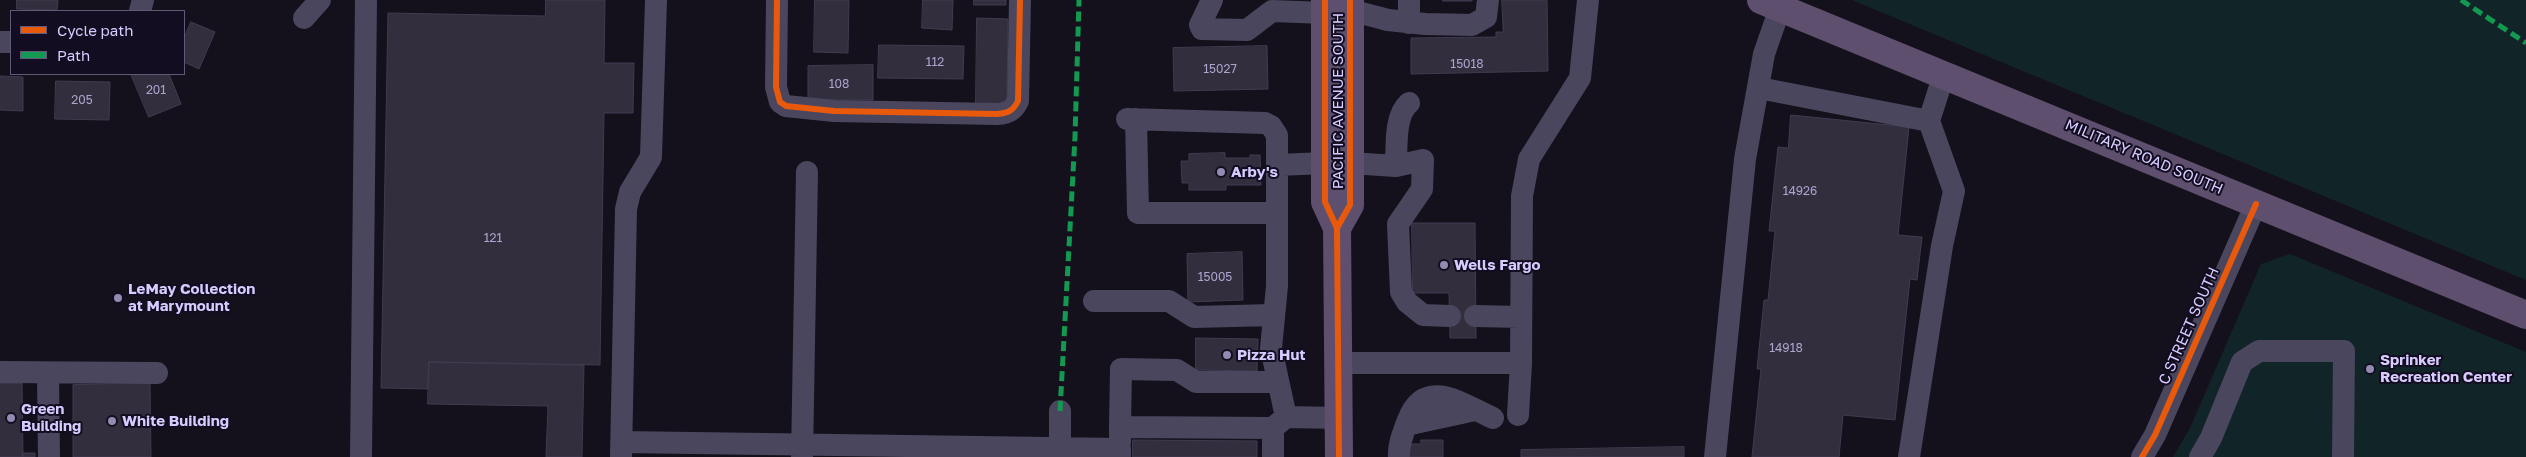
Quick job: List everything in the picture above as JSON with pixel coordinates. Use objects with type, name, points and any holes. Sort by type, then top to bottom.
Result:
[{"type":"main road","name":"MILITARY ROAD SOUTH","points":[[1770,4],[2526,315]]},
{"type":"main road","name":"PACIFIC AVENUE SOUTH","points":[[1338,6],[1338,163],[1350,205],[1337,228],[1339,457]]},
{"type":"street","points":[[304,18],[320,0]]},
{"type":"street","points":[[361,457],[366,0]]},
{"type":"street","points":[[656,0],[651,156],[630,192],[626,209],[622,449],[1060,452],[1280,423],[1339,418]]},
{"type":"street","points":[[777,0],[776,87],[780,102],[786,106],[834,112],[997,114],[1008,113],[1014,108],[1019,88],[1020,0]]},
{"type":"street","points":[[1212,0],[1200,25],[1202,29],[1247,30],[1272,5],[1338,6],[1409,23],[1472,25],[1486,17],[1488,0]]},
{"type":"street","points":[[1409,0],[1409,23]]},
{"type":"street","points":[[1518,416],[1521,363],[1522,196],[1529,159],[1580,78],[1588,0]]},
{"type":"street","points":[[1715,457],[1746,159],[1759,88],[1770,4]]},
{"type":"street","points":[[1909,457],[1942,246],[1954,191],[1929,121],[1944,74]]},
{"type":"street","points":[[1759,88],[1929,121]]},
{"type":"street","points":[[1396,166],[1399,124],[1403,108],[1409,103]]},
{"type":"street","points":[[1273,457],[1280,423],[1277,382],[1271,348],[1277,286],[1277,213],[1277,165],[1277,135],[1272,126],[1265,123],[1132,119],[1138,213],[1277,213]]},
{"type":"street","points":[[1277,165],[1338,163],[1396,166],[1423,160],[1420,193],[1398,224],[1401,292],[1408,302],[1423,315],[1450,316]]},
{"type":"street","points":[[802,450],[807,172]]},
{"type":"street","name":"C STREET SOUTH","points":[[2142,457],[2163,417],[2256,204]]},
{"type":"street","points":[[1094,301],[1169,301],[1194,317],[1273,315]]},
{"type":"street","points":[[1475,316],[1521,317]]},
{"type":"street","points":[[2200,457],[2242,362],[2247,357],[2266,350],[2344,350],[2343,457]]},
{"type":"street","points":[[1339,363],[1521,363]]},
{"type":"street","points":[[1120,444],[1122,368],[1177,370],[1196,382],[1277,382]]},
{"type":"street","points":[[0,372],[157,373]]},
{"type":"street","points":[[48,373],[49,457]]},
{"type":"street","points":[[1399,457],[1406,425],[1414,406],[1424,398],[1436,396],[1484,414]]},
{"type":"street","points":[[1060,411],[1060,452]]},
{"type":"green space","points":[[1852,0],[2526,0],[2526,280]]},
{"type":"green space","name":"Sprinker Recreation Center","points":[[2290,254],[2526,352],[2526,457],[2173,457],[2190,428],[2261,264]]},
{"type":"building","points":[[17,0],[58,0],[57,10],[17,9]]},
{"type":"building","points":[[546,0],[605,0],[604,63],[634,63],[633,113],[604,113],[600,365],[429,362],[428,389],[381,388],[388,13],[545,16]]},
{"type":"building","points":[[815,0],[849,0],[848,53],[814,52]]},
{"type":"building","points":[[923,0],[953,0],[952,30],[922,28]]},
{"type":"building","points":[[974,0],[1006,0],[1006,5],[974,5]]},
{"type":"building","points":[[1472,0],[1472,1],[1443,1]]},
{"type":"building","points":[[1502,0],[1547,0],[1548,71],[1411,74],[1411,38],[1496,37],[1496,32],[1503,32]]},
{"type":"building","points":[[977,18],[1008,19],[1007,104],[976,104]]},
{"type":"building","points":[[191,22],[215,32],[199,69],[185,62],[185,37]]},
{"type":"building","points":[[879,45],[964,46],[963,79],[878,78]]},
{"type":"building","points":[[1267,46],[1268,89],[1174,91],[1173,48]]},
{"type":"building","points":[[873,65],[873,100],[808,100],[808,66]]},
{"type":"building","points":[[131,75],[169,75],[181,104],[149,117]]},
{"type":"building","points":[[0,76],[23,77],[23,111],[0,110]]},
{"type":"building","points":[[56,81],[110,82],[109,120],[55,119]]},
{"type":"building","points":[[1791,115],[1909,127],[1898,235],[1922,237],[1917,280],[1910,279],[1895,420],[1843,415],[1839,457],[1752,457],[1761,369],[1757,369],[1764,300],[1768,300],[1775,231],[1769,231],[1778,147],[1788,148]]},
{"type":"building","name":"Arby's","points":[[1225,153],[1225,158],[1250,158],[1250,155],[1260,155],[1261,185],[1226,185],[1226,190],[1189,190],[1189,183],[1182,183],[1181,161],[1189,161],[1189,154]]},
{"type":"building","points":[[1412,223],[1475,223],[1476,338],[1450,338],[1449,293],[1413,293]]},
{"type":"building","points":[[1242,252],[1243,300],[1188,302],[1187,254]]},
{"type":"building","name":"Pizza Hut","points":[[1196,338],[1258,339],[1257,371],[1196,370]]},
{"type":"building","points":[[429,362],[584,365],[582,457],[546,457],[548,406],[428,404]]},
{"type":"building","name":"Green Building","points":[[0,383],[22,383],[23,457],[0,457]]},
{"type":"building","name":"White Building","points":[[150,384],[151,457],[73,457],[73,385]]},
{"type":"building","points":[[1133,440],[1257,441],[1257,457],[1133,457]]},
{"type":"building","points":[[1421,440],[1443,440],[1443,457],[1405,457],[1405,444],[1421,444]]},
{"type":"building","points":[[1684,447],[1684,457],[1521,457],[1521,450]]},
{"type":"building","points":[[23,453],[35,453],[35,457],[23,457]]},
{"type":"marked path","points":[[1060,411],[1075,137],[1079,0]]},
{"type":"marked path","points":[[2461,0],[2526,43]]},
{"type":"cycle path","points":[[777,0],[776,87],[780,102],[786,106],[834,111],[997,114],[1010,111],[1018,101],[1020,0]]},
{"type":"cycle path","points":[[1325,0],[1325,202],[1337,228],[1339,457]]},
{"type":"cycle path","points":[[1337,228],[1350,205],[1350,0]]},
{"type":"cycle path","points":[[2142,457],[2155,435],[2256,204]]},
{"type":"place","name":"Arby's","points":[[1221,172]]},
{"type":"place","name":"Wells Fargo","points":[[1444,265]]},
{"type":"place","name":"LeMay Collection at Marymount","points":[[118,298]]},
{"type":"place","name":"Pizza Hut","points":[[1227,355]]},
{"type":"place","name":"Sprinker Recreation Center","points":[[2370,369]]},
{"type":"place","name":"Green Building","points":[[11,418]]},
{"type":"place","name":"White Building","points":[[112,421]]}]
